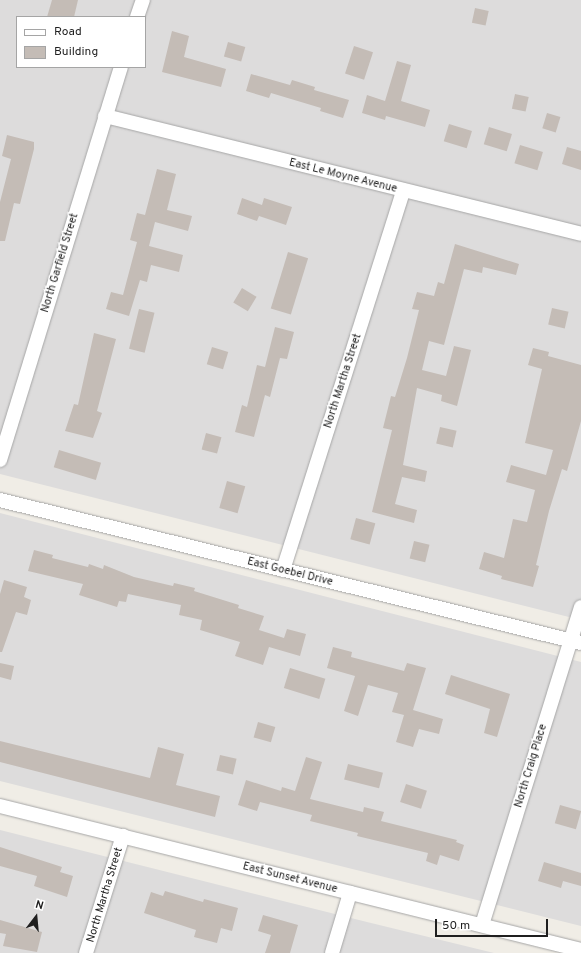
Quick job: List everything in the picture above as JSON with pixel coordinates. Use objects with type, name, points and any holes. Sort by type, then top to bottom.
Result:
[{"type":"street","points":[[137,16],[143,0]]},
{"type":"street","name":"North Garfield Street","points":[[0,460],[121,68]]},
{"type":"street","name":"East Le Moyne Avenue","points":[[105,116],[581,234]]},
{"type":"street","name":"North Martha Street","points":[[283,570],[403,191]]},
{"type":"street","name":"East Goebel Drive","points":[[0,500],[576,642]]},
{"type":"street","name":"North Craig Place","points":[[482,925],[576,642],[581,607]]},
{"type":"street","name":"East Sunset Avenue","points":[[0,806],[482,925],[577,951]]},
{"type":"street","name":"North Martha Street","points":[[86,953],[123,836]]},
{"type":"street","points":[[332,953],[350,893]]},
{"type":"shaded area","points":[[0,0],[581,0],[581,620],[0,474]]},
{"type":"shaded area","points":[[0,513],[581,662],[581,926],[0,781]]},
{"type":"shaded area","points":[[0,830],[367,922],[494,953],[0,953]]},
{"type":"building","points":[[52,0],[78,0],[74,16],[47,16]]},
{"type":"building","points":[[475,8],[489,11],[486,26],[472,23]]},
{"type":"building","points":[[172,31],[189,36],[184,57],[226,69],[221,87],[162,72]]},
{"type":"building","points":[[228,42],[245,47],[241,61],[224,56]]},
{"type":"building","points":[[354,46],[373,52],[364,80],[345,74]]},
{"type":"building","points":[[397,61],[411,65],[401,101],[430,110],[425,127],[386,116],[385,120],[362,113],[367,95],[385,101]]},
{"type":"building","points":[[251,74],[290,85],[292,80],[315,87],[314,90],[349,100],[343,118],[320,111],[321,108],[271,93],[269,98],[246,91]]},
{"type":"building","points":[[515,94],[529,97],[526,112],[512,109]]},
{"type":"building","points":[[547,113],[560,117],[556,132],[542,128]]},
{"type":"building","points":[[449,124],[472,131],[467,148],[444,141]]},
{"type":"building","points":[[489,127],[512,134],[507,151],[484,144]]},
{"type":"building","points":[[7,135],[34,142],[34,149],[20,204],[14,203],[5,241],[0,241],[0,202],[11,159],[2,156]]},
{"type":"building","points":[[520,145],[543,152],[537,170],[514,163]]},
{"type":"building","points":[[567,147],[581,151],[581,170],[562,164]]},
{"type":"building","points":[[157,169],[176,174],[167,210],[192,216],[188,231],[155,222],[149,246],[183,255],[179,272],[151,265],[147,282],[140,280],[129,316],[106,309],[111,292],[123,295],[137,242],[130,240],[137,213],[145,215]]},
{"type":"building","points":[[242,198],[262,205],[264,198],[292,207],[286,225],[259,216],[257,221],[237,214]]},
{"type":"building","points":[[455,244],[519,264],[516,275],[483,267],[482,273],[464,269],[444,345],[429,341],[422,370],[446,376],[454,346],[471,350],[457,406],[441,401],[442,395],[417,388],[403,465],[427,471],[425,482],[402,477],[395,504],[417,510],[414,523],[372,512],[392,430],[383,428],[391,396],[395,397],[407,358],[419,310],[412,309],[417,292],[434,296],[438,282],[444,284]]},
{"type":"building","points":[[288,252],[308,258],[291,315],[271,308]]},
{"type":"building","points":[[242,288],[257,297],[248,311],[233,303]]},
{"type":"building","points":[[552,308],[569,312],[565,328],[548,325]]},
{"type":"building","points":[[139,309],[155,313],[145,353],[129,349]]},
{"type":"building","points":[[275,327],[294,332],[287,359],[280,358],[270,397],[265,395],[254,437],[235,432],[242,405],[247,407],[257,365],[265,367]]},
{"type":"building","points":[[94,333],[116,339],[97,411],[102,413],[93,438],[65,431],[74,404],[78,405]]},
{"type":"building","points":[[212,347],[228,352],[223,369],[207,364]]},
{"type":"building","points":[[533,348],[549,352],[548,356],[581,365],[581,421],[567,471],[562,469],[549,511],[536,565],[539,566],[533,587],[501,579],[502,576],[479,569],[484,552],[504,558],[513,519],[527,522],[535,490],[506,482],[511,465],[546,475],[553,450],[525,443],[542,369],[528,365]]},
{"type":"building","points":[[440,427],[457,431],[453,447],[436,444]]},
{"type":"building","points":[[206,433],[221,437],[217,454],[202,449]]},
{"type":"building","points":[[59,450],[101,463],[96,480],[54,467]]},
{"type":"building","points":[[227,481],[245,486],[238,513],[219,508]]},
{"type":"building","points":[[356,518],[375,523],[370,544],[350,539]]},
{"type":"building","points":[[414,541],[430,545],[425,562],[410,558]]},
{"type":"building","points":[[34,550],[53,555],[52,558],[88,567],[89,564],[103,569],[104,565],[134,577],[173,586],[174,583],[195,588],[194,591],[239,605],[238,608],[264,616],[259,630],[284,638],[287,629],[306,634],[300,656],[269,647],[263,665],[235,656],[240,642],[200,630],[202,620],[179,615],[181,605],[128,594],[126,602],[119,601],[117,607],[79,595],[83,584],[28,571]]},
{"type":"building","points":[[4,580],[27,587],[24,597],[31,600],[27,615],[16,612],[2,652],[0,652],[0,594]]},
{"type":"building","points":[[333,647],[352,652],[351,657],[404,671],[407,663],[426,668],[413,710],[443,719],[439,734],[419,729],[413,747],[396,742],[404,715],[392,712],[398,693],[368,685],[358,716],[344,711],[355,676],[327,668]]},
{"type":"building","points":[[0,663],[14,666],[11,680],[0,677]]},
{"type":"building","points":[[290,668],[325,679],[319,699],[284,688]]},
{"type":"building","points":[[451,675],[510,694],[497,737],[484,733],[490,709],[445,694]]},
{"type":"building","points":[[258,722],[275,727],[271,742],[254,737]]},
{"type":"building","points":[[0,741],[150,778],[158,747],[184,754],[176,785],[220,796],[215,817],[0,762]]},
{"type":"building","points":[[220,755],[237,759],[233,774],[216,771]]},
{"type":"building","points":[[306,757],[322,762],[310,799],[363,812],[364,807],[384,812],[381,821],[457,840],[456,842],[464,845],[459,861],[440,855],[437,865],[426,861],[428,853],[357,836],[358,833],[310,821],[312,815],[260,802],[257,811],[238,805],[246,780],[281,791],[282,787],[295,791]]},
{"type":"building","points":[[348,764],[383,773],[379,788],[344,780]]},
{"type":"building","points":[[406,784],[427,791],[421,809],[400,802]]},
{"type":"building","points":[[560,805],[581,811],[576,829],[555,823]]},
{"type":"building","points":[[0,847],[62,867],[60,872],[73,876],[67,897],[34,886],[37,876],[0,866]]},
{"type":"building","points":[[544,862],[581,873],[581,886],[563,881],[561,888],[538,881]]},
{"type":"building","points":[[165,891],[203,902],[204,899],[238,908],[232,931],[221,928],[217,943],[194,937],[196,930],[144,913],[151,892],[163,896]]},
{"type":"building","points":[[263,915],[298,925],[290,953],[265,953],[271,935],[258,931]]},
{"type":"building","points":[[0,920],[42,932],[37,952],[3,946],[6,934],[0,933]]}]
